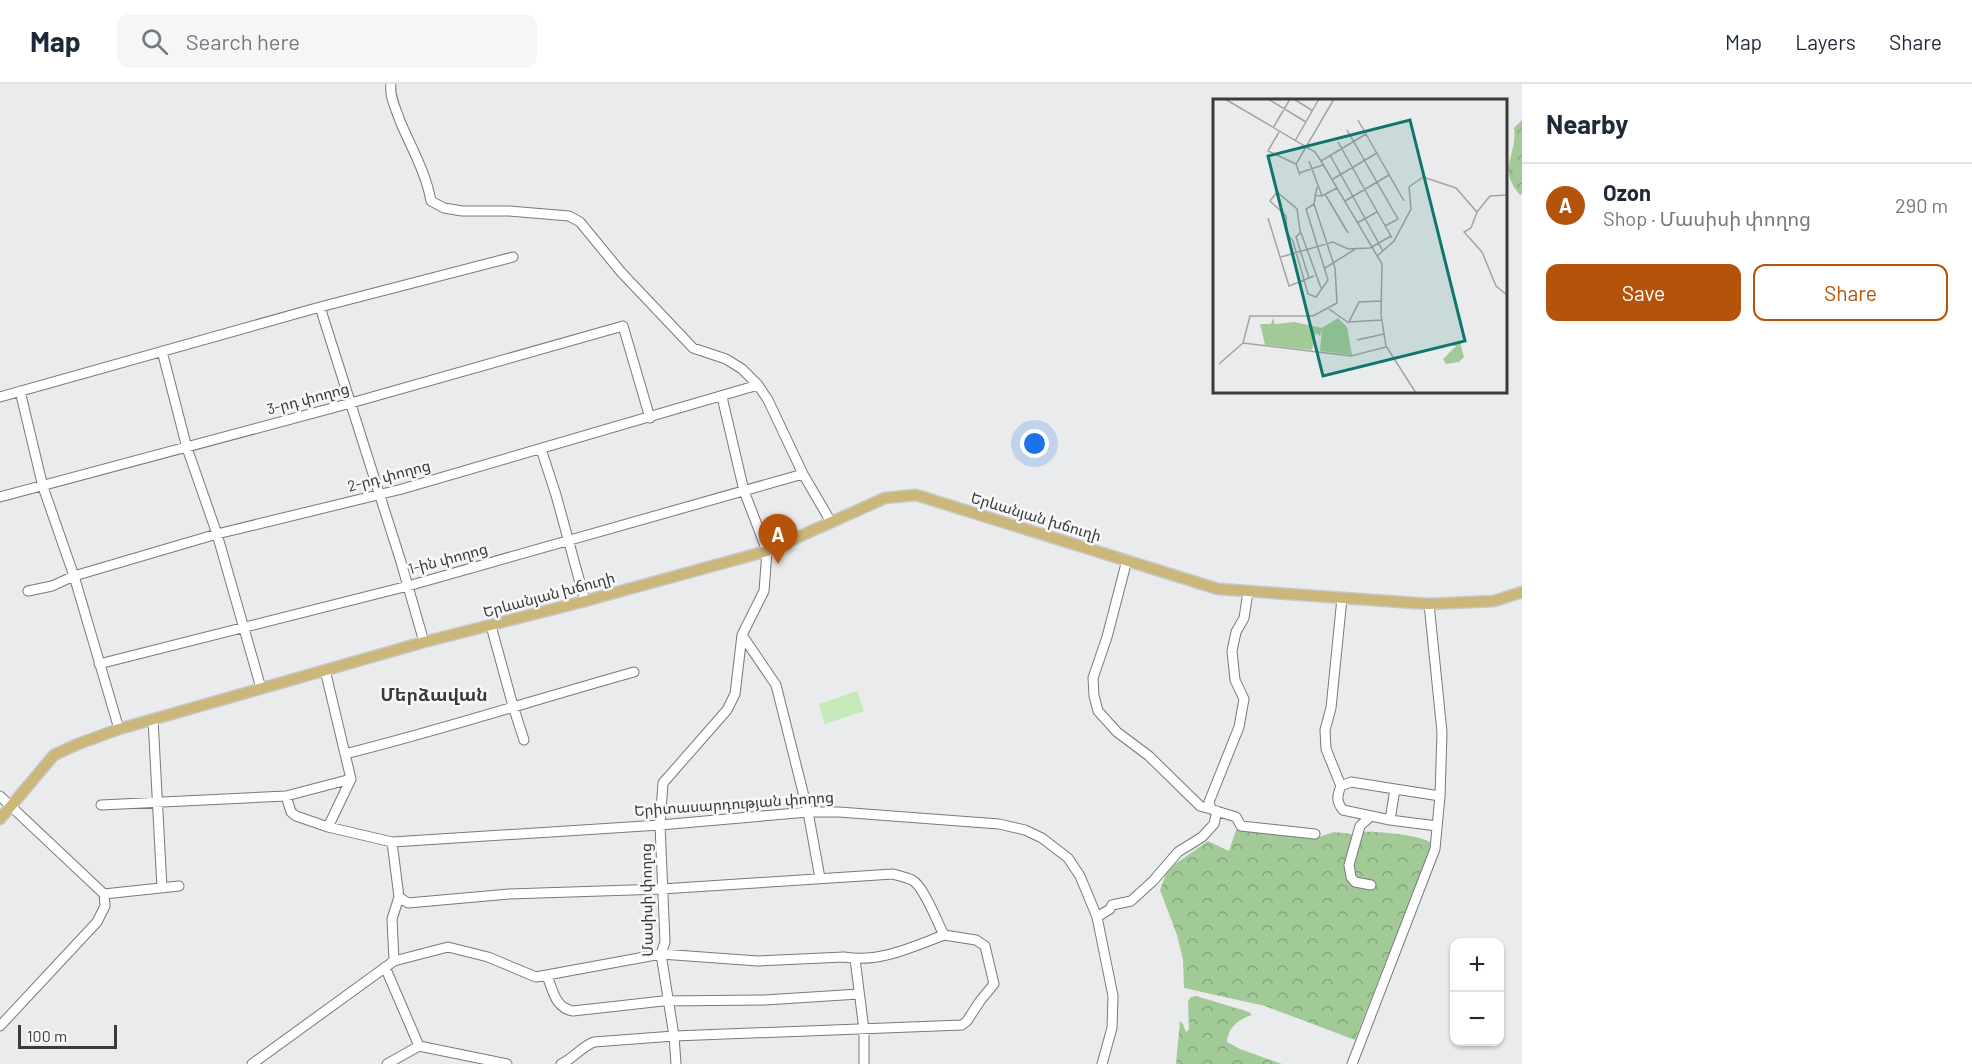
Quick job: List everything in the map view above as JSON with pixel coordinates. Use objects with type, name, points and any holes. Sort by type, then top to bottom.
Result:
[{"type":"main road","name":"Երևանյան խճուղի","points":[[0,819],[54,755],[118,729],[424,642],[585,602],[767,551],[885,498],[916,495],[1218,589],[1430,604],[1494,601],[1522,592]]},
{"type":"street","points":[[391,84],[390,90],[395,107],[428,186],[431,201],[444,208],[462,212],[509,210],[569,216],[580,222],[621,272],[693,348],[726,359],[742,369],[758,385],[768,400],[803,474],[831,522]]},
{"type":"street","points":[[0,397],[320,307],[513,257]]},
{"type":"street","points":[[320,307],[424,642]]},
{"type":"street","name":"3-րդ փողոց","points":[[0,497],[351,403],[623,326],[650,418]]},
{"type":"street","points":[[162,351],[187,448],[217,534],[261,688]]},
{"type":"street","name":"2-րդ փողոց","points":[[28,591],[52,586],[74,576],[217,534],[379,495],[758,385]]},
{"type":"street","points":[[20,391],[43,487],[74,576],[118,729]]},
{"type":"street","points":[[723,397],[744,491],[767,551]]},
{"type":"street","points":[[541,449],[585,602]]},
{"type":"street","name":"1-ին փողոց","points":[[99,664],[408,586],[803,474]]},
{"type":"street","name":"Մասիսի փողոց","points":[[676,1064],[674,1036],[661,954],[665,942],[660,825],[663,783],[717,723],[735,694],[742,635],[764,591],[767,551]]},
{"type":"street","points":[[1127,560],[1107,637],[1093,678],[1098,711],[1117,732],[1149,756],[1200,806],[1236,817],[1240,826],[1315,834]]},
{"type":"street","points":[[1097,917],[1112,905],[1131,901],[1168,867],[1178,852],[1202,837],[1214,824],[1214,810],[1209,802],[1239,727],[1244,699],[1234,680],[1232,651],[1236,632],[1244,618],[1248,592]]},
{"type":"street","points":[[1342,598],[1332,708],[1324,730],[1326,748],[1341,786],[1337,801],[1343,810],[1390,820],[1437,826]]},
{"type":"street","points":[[1352,1064],[1435,849],[1440,796],[1442,732],[1430,604]]},
{"type":"street","points":[[491,626],[524,740]]},
{"type":"street","points":[[742,635],[776,685],[808,812],[820,878]]},
{"type":"street","points":[[325,670],[351,779],[328,827]]},
{"type":"street","points":[[345,754],[429,733],[513,706],[634,672]]},
{"type":"street","points":[[153,719],[162,888]]},
{"type":"street","points":[[101,805],[286,796],[351,779]]},
{"type":"street","points":[[1341,786],[1351,782],[1440,796]]},
{"type":"street","points":[[1390,820],[1395,789]]},
{"type":"street","points":[[0,796],[104,894],[105,906],[97,922],[0,1026]]},
{"type":"street","name":"Երիտասարդության փողոց","points":[[286,796],[291,812],[296,816],[328,827],[392,842],[660,825],[808,812],[839,812],[999,824],[1025,830],[1042,838],[1068,858],[1080,876],[1097,917],[1113,996],[1112,1028],[1102,1064]]},
{"type":"street","points":[[1371,816],[1360,826],[1349,865],[1351,877],[1355,882],[1371,885]]},
{"type":"street","points":[[392,842],[399,897],[392,919],[394,961]]},
{"type":"street","points":[[399,897],[408,903],[509,894],[662,889],[893,874],[914,880],[944,935]]},
{"type":"street","points":[[104,894],[179,886]]},
{"type":"street","points":[[252,1064],[394,961],[448,947],[488,957],[536,977],[661,954],[759,961],[886,956],[944,935],[976,940],[985,946],[994,984],[962,1025],[674,1036],[594,1042],[582,1046],[571,1060],[561,1064]]},
{"type":"street","points":[[855,959],[864,1030],[864,1064]]},
{"type":"street","points":[[385,967],[418,1046]]},
{"type":"street","points":[[547,976],[557,1002],[567,1010],[663,1001],[765,1000],[859,994]]},
{"type":"street","points":[[387,1064],[418,1046],[507,1064]]},
{"type":"green space","points":[[1522,120],[1522,194],[1520,195],[1513,185],[1509,169],[1514,128]]},
{"type":"green space","points":[[857,691],[864,711],[825,724],[819,704]]},
{"type":"green space","points":[[1236,830],[1313,839],[1334,832],[1352,834],[1348,864],[1357,879],[1352,870],[1360,834],[1363,832],[1409,836],[1431,843],[1355,1040],[1265,1006],[1184,988],[1183,959],[1177,935],[1160,890],[1166,874],[1174,865],[1208,841],[1229,851]]},
{"type":"green space","points":[[1196,996],[1249,1012],[1252,1015],[1239,1021],[1232,1028],[1227,1042],[1282,1064],[1176,1064],[1180,1021],[1186,1032],[1189,1029],[1188,1001],[1191,997]]},
{"type":"place","name":"Ozon","points":[[778,564]]},
{"type":"district","name":"Մերձավան","points":[[434,695]]}]
